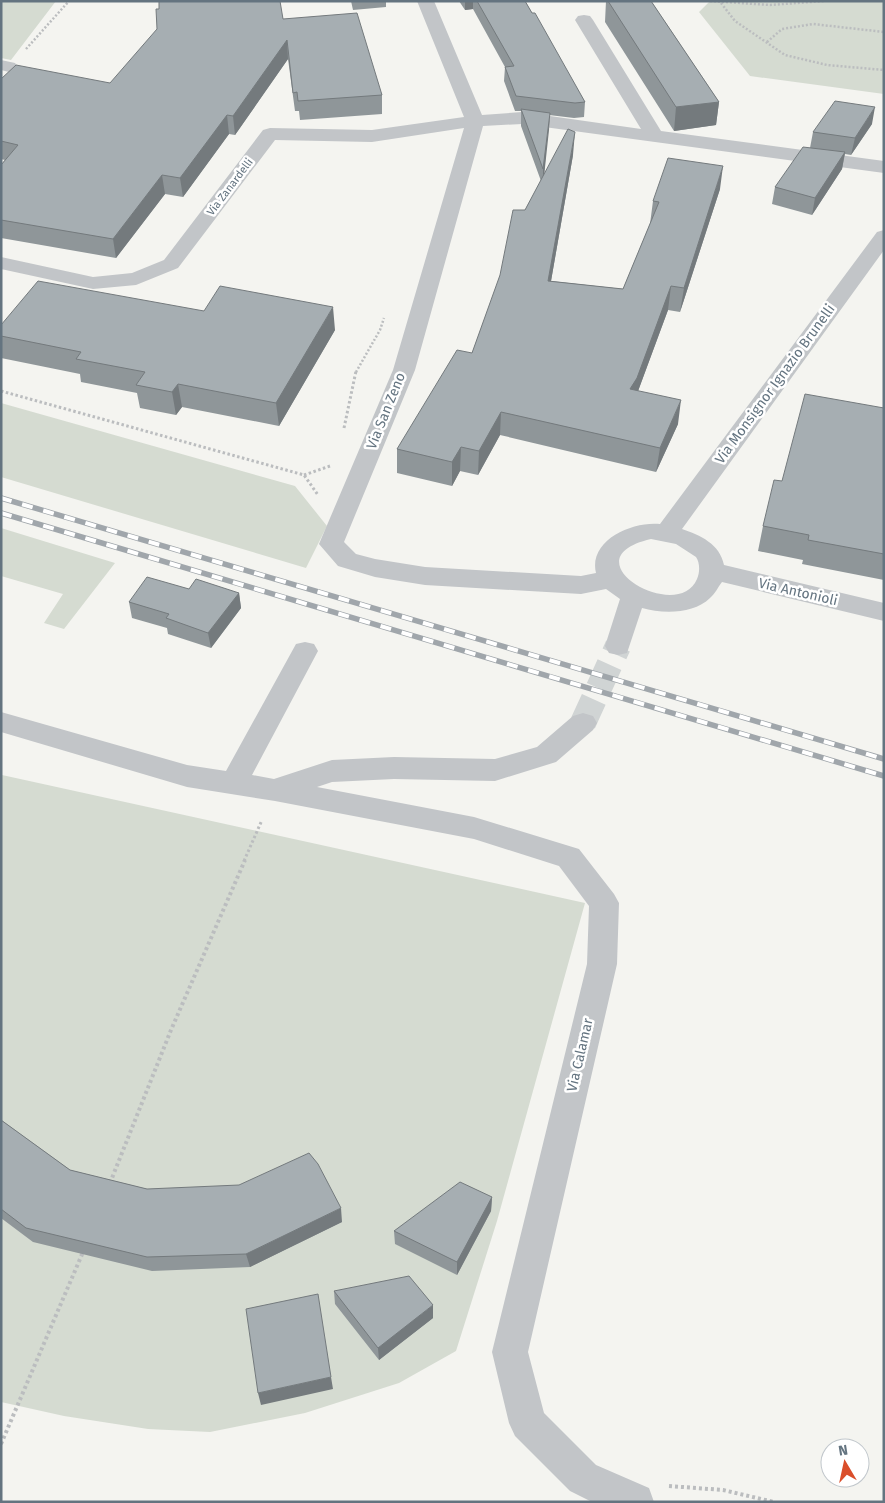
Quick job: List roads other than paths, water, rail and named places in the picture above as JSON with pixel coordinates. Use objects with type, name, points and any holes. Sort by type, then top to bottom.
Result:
[{"type":"street","points":[[425,1],[475,120],[522,118],[884,167]]},
{"type":"street","points":[[584,20],[655,136]]},
{"type":"street","name":"Via San Zeno","points":[[475,120],[404,370],[331,544],[348,560],[375,568],[425,576],[581,585],[612,579]]},
{"type":"street","name":"Via Zanardelli","points":[[1,263],[93,283],[136,279],[171,264],[270,134],[372,136],[475,120]]},
{"type":"street","name":"Via Monsignor Ignazio Brunelli","points":[[666,532],[884,236]]},
{"type":"street","points":[[651,531],[666,532],[694,542],[704,551],[710,561],[712,572],[708,583],[699,593],[684,600],[668,603],[650,602],[633,597],[620,589],[612,579],[608,568],[608,557],[623,540],[636,534],[651,531]]},
{"type":"street","name":"Via Antonioli","points":[[712,572],[884,612]]},
{"type":"street","points":[[618,646],[633,597]]},
{"type":"street","points":[[234,783],[305,651]]},
{"type":"street","name":"Via Calamar","points":[[1,722],[187,776],[275,790],[474,828],[569,858],[604,903],[602,964],[510,1352],[528,1423],[582,1478],[636,1502]]},
{"type":"street","points":[[275,790],[332,771],[394,768],[496,770],[546,755],[583,723]]},
{"type":"tunnel","points":[[583,723],[618,646]]},
{"type":"railway","points":[[1,498],[884,759]]},
{"type":"railway","points":[[1,513],[884,776]]}]
